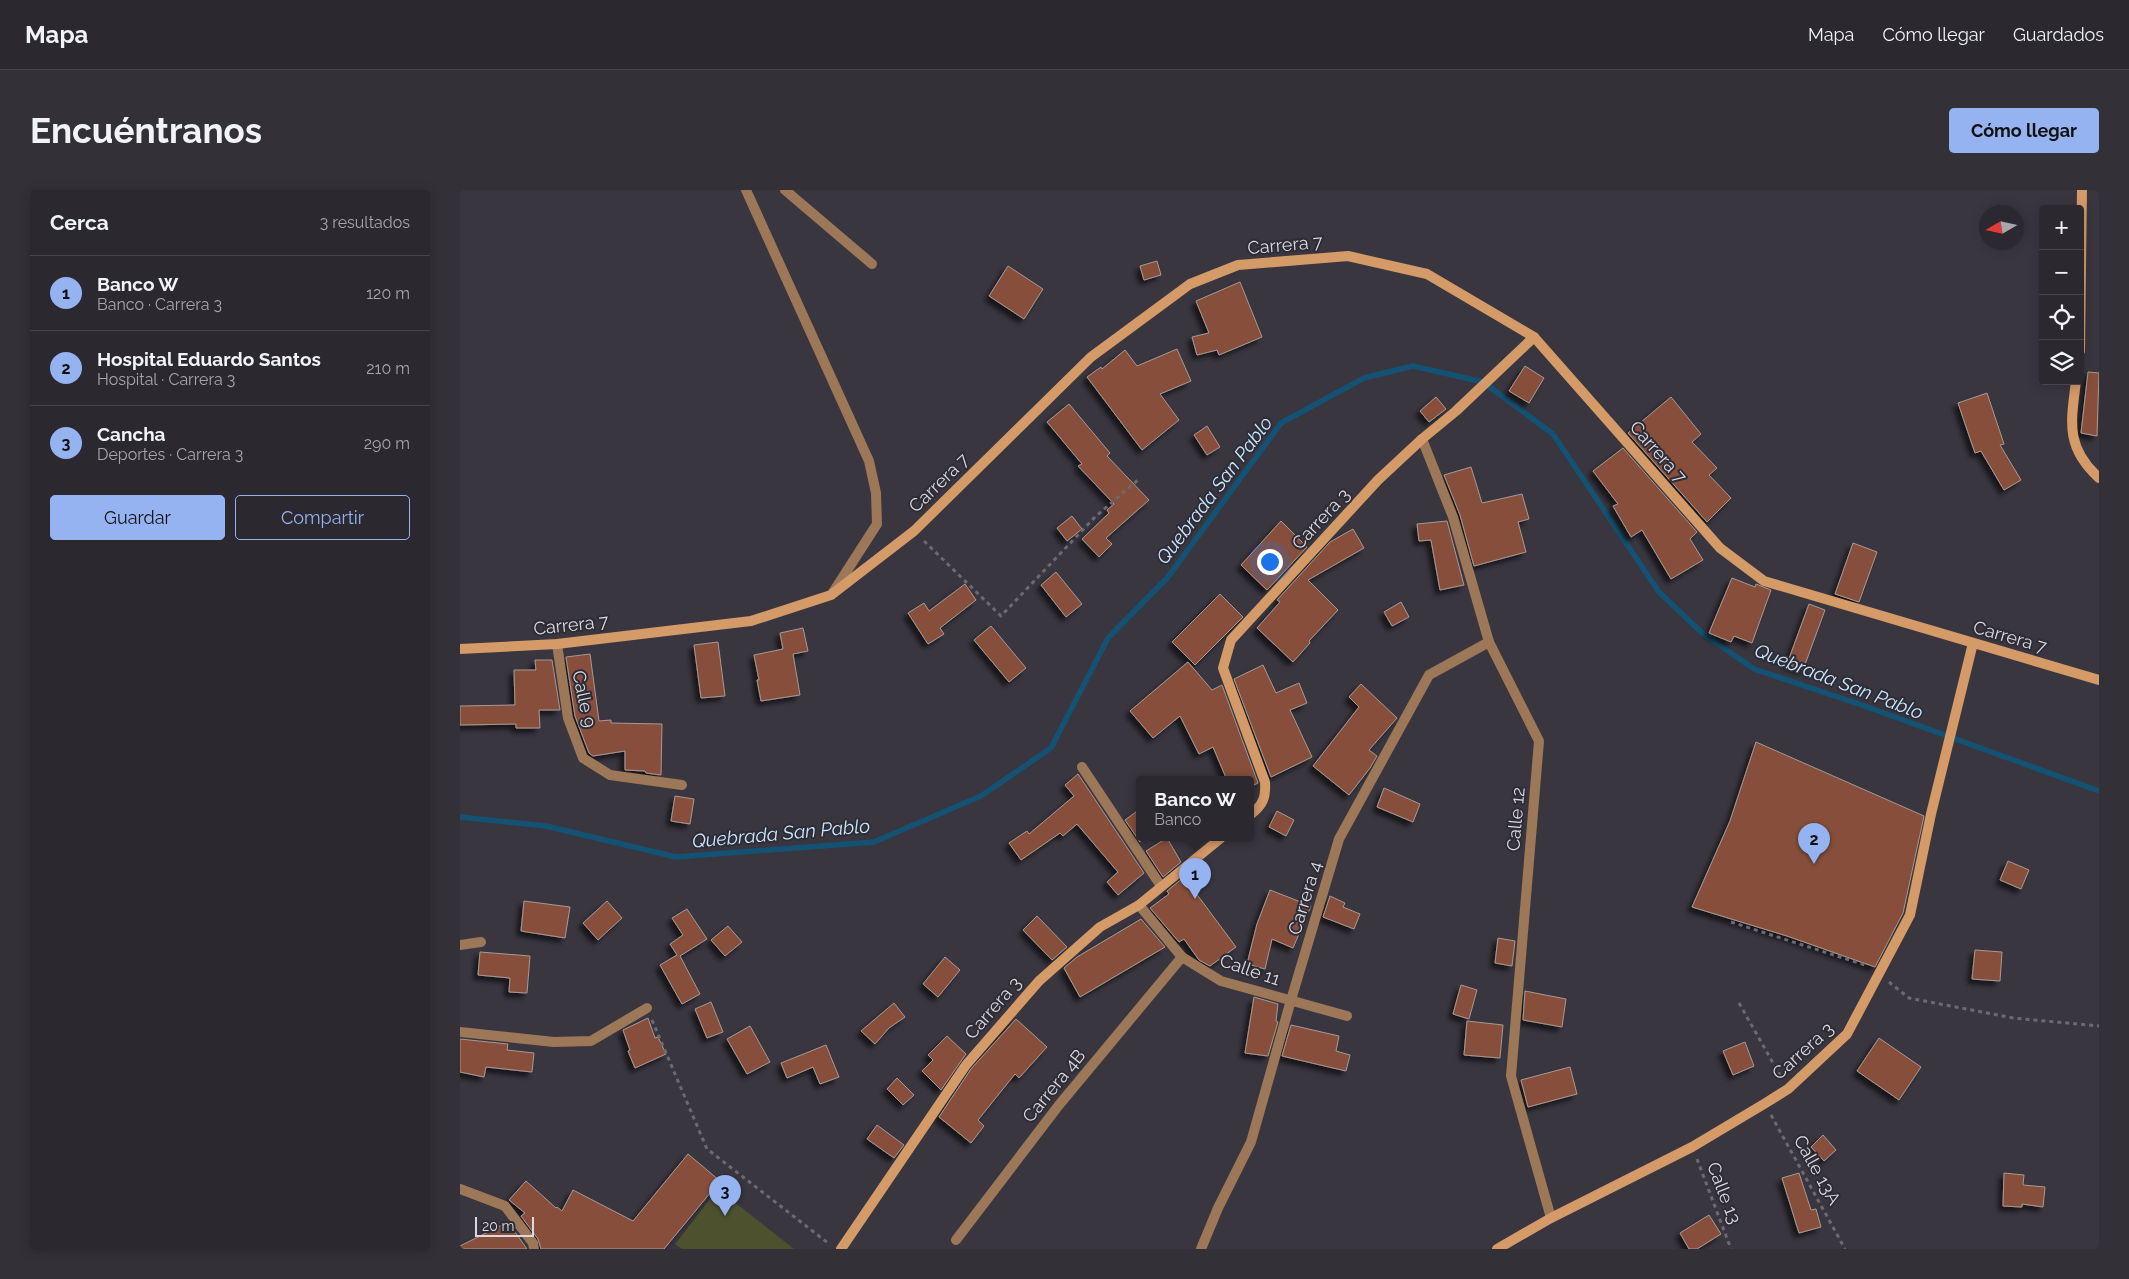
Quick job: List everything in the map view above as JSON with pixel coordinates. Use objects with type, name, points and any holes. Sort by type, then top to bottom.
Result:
[{"type":"main road","points":[[2080,340],[2082,190]]},
{"type":"main road","name":"Carrera 7","points":[[460,649],[557,644],[751,621],[831,595],[914,531],[1091,357],[1190,284],[1238,265],[1348,256],[1427,274],[1534,336],[1720,548],[1764,581],[2099,680]]},
{"type":"main road","name":"Carrera 3","points":[[1254,812],[1262,805],[1266,794],[1265,782],[1223,668],[1231,640],[1378,480],[1422,439],[1456,411],[1534,336]]},
{"type":"main road","points":[[2075,385],[2070,426],[2077,450],[2097,476]]},
{"type":"main road","name":"Carrera 3","points":[[1497,1249],[1551,1218],[1692,1146],[1764,1104],[1788,1089],[1847,1034],[1910,915],[1931,814],[1957,715],[1973,643]]},
{"type":"main road","name":"Carrera 3","points":[[841,1249],[966,1065],[1039,981],[1100,927],[1139,905],[1218,841]]},
{"type":"street","points":[[746,190],[869,461],[876,493],[877,524],[831,595]]},
{"type":"street","points":[[785,190],[872,264]]},
{"type":"street","name":"Calle 12","points":[[1422,439],[1453,518],[1489,642],[1538,741],[1511,1076],[1551,1218]]},
{"type":"street","name":"Carrera 4","points":[[1202,1249],[1218,1208],[1251,1142],[1339,839],[1429,675],[1489,642]]},
{"type":"street","name":"Calle 9","points":[[557,644],[568,718],[583,758],[610,775],[682,785]]},
{"type":"street","points":[[1082,767],[1161,886]]},
{"type":"street","name":"Calle 11","points":[[1139,905],[1182,957],[1221,982],[1347,1016]]},
{"type":"street","points":[[460,945],[481,942]]},
{"type":"street","name":"Carrera 4B","points":[[956,1240],[1058,1105],[1182,957]]},
{"type":"street","points":[[460,1032],[554,1042],[591,1042],[647,1008]]},
{"type":"street","points":[[460,1189],[505,1206],[533,1243],[534,1249]]},
{"type":"path","points":[[914,531],[1001,616],[1095,517],[1138,480]]},
{"type":"path","points":[[1731,922],[1866,964],[1909,998],[2013,1018],[2099,1026]]},
{"type":"path","points":[[1739,1003],[1788,1089]]},
{"type":"path","points":[[647,1008],[707,1149],[836,1249]]},
{"type":"path","name":"Calle 13A","points":[[1764,1104],[1845,1249]]},
{"type":"path","name":"Calle 13","points":[[1692,1146],[1731,1249]]},
{"type":"green space","points":[[718,1189],[794,1249],[682,1249],[675,1244]]},
{"type":"building","points":[[1157,261],[1161,275],[1144,280],[1140,266]]},
{"type":"building","points":[[1008,266],[1043,289],[1024,319],[989,296]]},
{"type":"building","points":[[1240,282],[1262,337],[1219,355],[1217,350],[1197,355],[1192,337],[1209,333],[1196,301]]},
{"type":"building","points":[[1177,349],[1191,381],[1160,394],[1179,420],[1142,450],[1087,377],[1101,367],[1102,369],[1125,350],[1137,366]]},
{"type":"building","points":[[1525,366],[1544,378],[1529,403],[1509,391]]},
{"type":"building","points":[[2088,372],[2099,373],[2097,436],[2081,433]]},
{"type":"building","points":[[1987,393],[2004,444],[2000,445],[2021,480],[2004,490],[1981,451],[1975,453],[1958,403]]},
{"type":"building","points":[[1436,397],[1446,409],[1429,422],[1420,411]]},
{"type":"building","points":[[1671,397],[1701,434],[1692,442],[1717,468],[1709,475],[1731,498],[1707,522],[1628,433]]},
{"type":"building","points":[[1069,404],[1110,453],[1107,456],[1149,500],[1106,538],[1112,544],[1099,557],[1082,539],[1109,513],[1107,510],[1114,504],[1078,466],[1082,464],[1047,422]]},
{"type":"building","points":[[1207,426],[1220,447],[1207,455],[1194,435]]},
{"type":"building","points":[[1623,448],[1697,532],[1690,539],[1703,560],[1671,579],[1642,530],[1631,537],[1613,506],[1618,504],[1593,471]]},
{"type":"building","points":[[1471,467],[1482,503],[1522,494],[1529,519],[1518,522],[1526,552],[1474,566],[1460,515],[1444,475]]},
{"type":"building","points":[[1072,516],[1082,529],[1067,541],[1057,528]]},
{"type":"building","points":[[1281,521],[1307,547],[1267,590],[1241,565]]},
{"type":"building","points":[[1447,521],[1464,585],[1440,590],[1431,540],[1419,541],[1417,524]]},
{"type":"building","points":[[1353,529],[1364,548],[1308,580],[1338,610],[1309,641],[1310,643],[1293,662],[1257,628],[1280,602],[1277,600],[1330,542]]},
{"type":"building","points":[[1853,543],[1877,552],[1859,602],[1835,594]]},
{"type":"building","points":[[1056,572],[1082,604],[1066,617],[1041,585]]},
{"type":"building","points":[[1732,578],[1755,587],[1756,584],[1771,590],[1752,643],[1734,636],[1731,642],[1709,633]]},
{"type":"building","points":[[965,584],[976,600],[940,628],[944,634],[928,644],[908,613],[924,603],[929,611]]},
{"type":"building","points":[[1220,594],[1243,617],[1195,665],[1172,642]]},
{"type":"building","points":[[1401,602],[1409,617],[1392,626],[1384,612]]},
{"type":"building","points":[[1809,604],[1825,610],[1803,670],[1787,664]]},
{"type":"building","points":[[991,626],[1026,668],[1009,682],[974,640]]},
{"type":"building","points":[[803,628],[808,651],[793,654],[800,695],[761,701],[754,655],[783,649],[780,633]]},
{"type":"building","points":[[718,642],[725,696],[701,698],[694,645]]},
{"type":"building","points":[[590,654],[599,721],[611,720],[611,723],[662,724],[661,775],[646,773],[645,771],[625,770],[625,751],[593,756],[589,753],[575,716],[566,657]]},
{"type":"building","points":[[535,660],[552,660],[560,710],[539,710],[540,728],[516,728],[516,724],[460,725],[460,706],[515,705],[514,670],[536,670]]},
{"type":"building","points":[[1188,662],[1212,690],[1222,685],[1258,783],[1254,785],[1254,776],[1225,776],[1213,747],[1199,754],[1180,716],[1153,738],[1130,711]]},
{"type":"building","points":[[1263,665],[1276,693],[1299,683],[1307,703],[1290,710],[1312,757],[1271,777],[1234,679]]},
{"type":"building","points":[[1361,684],[1397,718],[1369,750],[1377,756],[1349,795],[1313,766],[1359,707],[1349,697]]},
{"type":"building","points":[[1756,742],[1924,816],[1903,913],[1875,967],[1787,936],[1692,907],[1730,821]]},
{"type":"building","points":[[1078,774],[1144,873],[1118,895],[1107,882],[1118,872],[1077,824],[1063,836],[1060,833],[1021,860],[1009,843],[1027,831],[1029,834],[1074,796],[1065,785]]},
{"type":"building","points":[[1384,788],[1420,804],[1413,822],[1377,807]]},
{"type":"building","points":[[675,796],[694,799],[690,824],[671,821]]},
{"type":"building","points":[[1277,811],[1294,820],[1286,836],[1269,827]]},
{"type":"building","points":[[1136,812],[1136,836],[1125,820]]},
{"type":"building","points":[[1162,841],[1169,841],[1181,862],[1163,877],[1146,851]]},
{"type":"building","points":[[2008,861],[2029,870],[2021,889],[2000,880]]},
{"type":"building","points":[[1184,877],[1236,947],[1210,966],[1199,960],[1184,939],[1179,942],[1150,908],[1169,894],[1167,891]]},
{"type":"building","points":[[1270,890],[1311,906],[1293,948],[1272,939],[1265,969],[1247,964],[1257,924]]},
{"type":"building","points":[[1330,896],[1345,903],[1343,907],[1360,914],[1354,929],[1323,917]]},
{"type":"building","points":[[524,901],[570,907],[565,938],[521,931]]},
{"type":"building","points":[[607,901],[622,918],[598,940],[583,923]]},
{"type":"building","points":[[687,909],[707,939],[680,956],[700,994],[682,1004],[660,965],[677,955],[670,944],[683,935],[672,918]]},
{"type":"building","points":[[1037,916],[1067,947],[1052,960],[1023,930]]},
{"type":"building","points":[[1141,919],[1165,947],[1080,997],[1064,968],[1077,957]]},
{"type":"building","points":[[728,926],[742,942],[725,956],[711,940]]},
{"type":"building","points":[[1498,938],[1515,941],[1512,966],[1495,963]]},
{"type":"building","points":[[1975,950],[2002,952],[2000,981],[1972,979]]},
{"type":"building","points":[[480,952],[530,956],[527,993],[509,992],[510,978],[478,975]]},
{"type":"building","points":[[945,957],[960,970],[938,997],[923,984]]},
{"type":"building","points":[[1461,985],[1477,990],[1469,1019],[1453,1014]]},
{"type":"building","points":[[1525,991],[1566,999],[1562,1027],[1523,1020]]},
{"type":"building","points":[[1254,997],[1278,1004],[1276,1021],[1278,1022],[1268,1056],[1245,1053]]},
{"type":"building","points":[[711,1002],[723,1032],[707,1038],[695,1009]]},
{"type":"building","points":[[894,1003],[905,1017],[889,1028],[875,1044],[861,1031]]},
{"type":"building","points":[[648,1018],[655,1038],[658,1037],[666,1054],[635,1068],[628,1051],[630,1050],[623,1030]]},
{"type":"building","points":[[1016,1019],[1047,1047],[1019,1078],[1015,1074],[978,1120],[984,1126],[971,1143],[939,1117],[971,1069]]},
{"type":"building","points":[[1467,1021],[1503,1025],[1500,1058],[1464,1055]]},
{"type":"building","points":[[1291,1025],[1339,1036],[1336,1051],[1350,1055],[1346,1071],[1282,1056]]},
{"type":"building","points":[[750,1026],[770,1062],[747,1074],[727,1039]]},
{"type":"building","points":[[947,1036],[966,1054],[941,1090],[922,1071],[933,1060],[928,1055]]},
{"type":"building","points":[[1879,1038],[1921,1067],[1899,1100],[1857,1071]]},
{"type":"building","points":[[460,1039],[508,1044],[507,1050],[534,1053],[532,1072],[486,1067],[484,1077],[460,1072]]},
{"type":"building","points":[[1745,1042],[1754,1066],[1733,1075],[1723,1051]]},
{"type":"building","points":[[826,1045],[839,1077],[820,1084],[813,1067],[787,1078],[781,1063]]},
{"type":"building","points":[[1570,1067],[1577,1094],[1528,1107],[1521,1080]]},
{"type":"building","points":[[897,1078],[914,1095],[903,1105],[887,1089]]},
{"type":"building","points":[[877,1125],[904,1145],[894,1158],[867,1139]]},
{"type":"building","points":[[1823,1135],[1836,1150],[1824,1161],[1811,1147]]},
{"type":"building","points":[[688,1154],[720,1181],[664,1249],[541,1249],[538,1239],[521,1216],[525,1213],[509,1200],[526,1181],[556,1208],[562,1211],[573,1190],[633,1221]]},
{"type":"building","points":[[1799,1173],[1811,1210],[1816,1209],[1821,1227],[1799,1233],[1782,1178]]},
{"type":"building","points":[[2004,1173],[2024,1175],[2023,1185],[2045,1187],[2043,1207],[2022,1204],[2022,1207],[2003,1206]]},
{"type":"building","points":[[1709,1215],[1721,1234],[1697,1249],[1689,1249],[1680,1233]]},
{"type":"building","points":[[508,1222],[527,1249],[460,1249],[460,1246]]},
{"type":"waterway","name":"Quebrada San Pablo","points":[[460,817],[546,826],[676,857],[874,842],[981,796],[1051,748],[1108,638],[1168,577],[1281,423],[1364,378],[1413,366],[1483,382],[1553,434],[1659,592],[1701,632],[1754,669],[1859,704],[2099,791]]},
{"type":"place","name":"Hospital Eduardo Santos","points":[[1814,864]]},
{"type":"place","name":"Banco W","points":[[1195,899]]},
{"type":"place","name":"Cancha","points":[[725,1216]]}]
